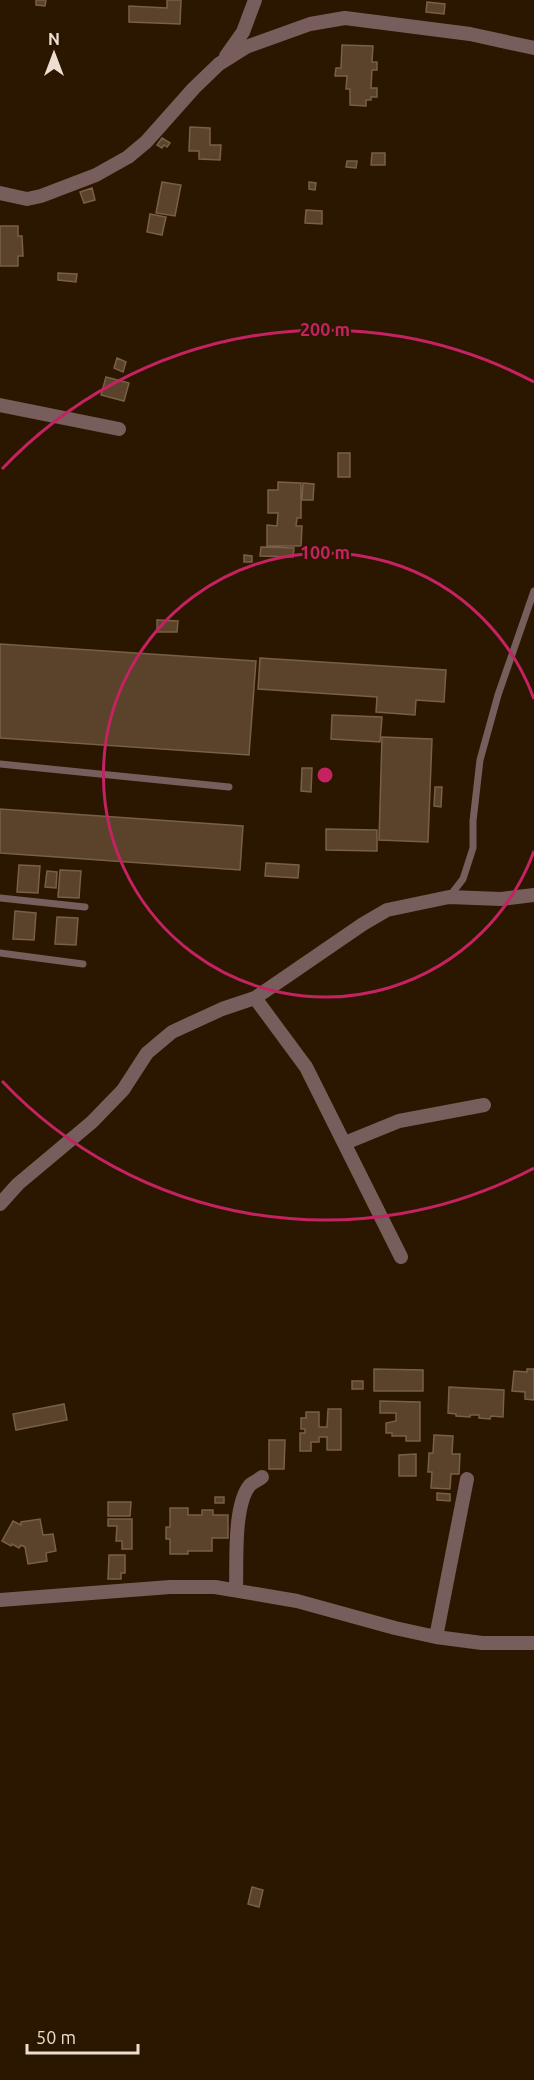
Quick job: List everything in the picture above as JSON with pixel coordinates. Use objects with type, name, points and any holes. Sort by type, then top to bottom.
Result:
[{"type":"street","points":[[0,193],[27,199],[41,196],[96,175],[128,157],[146,142],[194,88],[219,64],[243,33],[255,0]]},
{"type":"street","points":[[219,64],[246,46],[267,38],[310,24],[345,18],[470,34],[534,48]]},
{"type":"street","points":[[0,405],[119,429]]},
{"type":"street","points":[[0,1204],[18,1184],[92,1122],[123,1090],[147,1053],[172,1032],[222,1009],[255,998],[387,910],[449,897],[501,899],[534,895]]},
{"type":"street","points":[[255,998],[306,1067],[401,1257]]},
{"type":"street","points":[[345,1143],[399,1121],[484,1105]]},
{"type":"street","points":[[236,1589],[238,1524],[242,1503],[250,1486],[262,1477]]},
{"type":"street","points":[[436,1637],[467,1479]]},
{"type":"street","points":[[0,1600],[170,1587],[215,1587],[297,1601],[394,1628],[436,1637],[482,1643],[534,1643]]},
{"type":"lane","points":[[449,897],[463,879],[473,848],[473,821],[480,760],[498,694],[534,591]]},
{"type":"lane","points":[[0,764],[229,787]]},
{"type":"lane","points":[[0,898],[85,907]]},
{"type":"lane","points":[[0,953],[83,964]]},
{"type":"building","points":[[36,0],[46,0],[45,6],[36,5]]},
{"type":"building","points":[[167,0],[181,0],[180,24],[129,22],[129,6],[167,8]]},
{"type":"building","points":[[427,2],[445,4],[444,14],[426,12]]},
{"type":"building","points":[[342,45],[373,46],[372,62],[377,62],[377,70],[372,70],[371,88],[377,88],[377,97],[366,100],[366,106],[350,105],[350,89],[346,89],[347,76],[335,76],[336,68],[341,68]]},
{"type":"building","points":[[190,127],[210,128],[210,145],[221,145],[220,160],[199,159],[199,151],[189,151]]},
{"type":"building","points":[[162,138],[170,143],[167,147],[164,145],[162,148],[157,145]]},
{"type":"building","points":[[372,153],[385,153],[385,165],[371,165]]},
{"type":"building","points":[[347,161],[357,161],[356,168],[346,167]]},
{"type":"building","points":[[162,182],[181,185],[175,216],[156,213]]},
{"type":"building","points":[[309,182],[316,183],[315,190],[309,189]]},
{"type":"building","points":[[92,188],[95,200],[84,203],[80,192]]},
{"type":"building","points":[[306,210],[322,211],[322,224],[305,223]]},
{"type":"building","points":[[150,214],[166,217],[162,235],[147,232]]},
{"type":"building","points":[[0,226],[18,226],[18,236],[22,236],[23,256],[18,256],[18,266],[0,266]]},
{"type":"building","points":[[58,273],[77,274],[76,282],[58,280]]},
{"type":"building","points":[[117,358],[126,362],[123,372],[114,368]]},
{"type":"building","points":[[106,377],[129,383],[124,401],[101,395]]},
{"type":"building","points":[[338,453],[350,453],[350,477],[338,477]]},
{"type":"building","points":[[278,482],[301,483],[301,518],[297,518],[296,526],[302,526],[301,546],[267,546],[267,525],[277,526],[278,513],[268,513],[268,490],[278,490]]},
{"type":"building","points":[[303,483],[314,484],[313,500],[302,500]]},
{"type":"building","points":[[261,547],[294,548],[293,557],[260,556]]},
{"type":"building","points":[[244,555],[252,556],[252,562],[244,562]]},
{"type":"building","points":[[157,620],[178,621],[177,632],[157,632]]},
{"type":"building","points":[[0,644],[256,661],[249,755],[0,738]]},
{"type":"building","points":[[260,658],[446,670],[444,702],[416,700],[415,715],[376,712],[377,697],[258,689]]},
{"type":"building","points":[[332,715],[382,717],[380,742],[331,739]]},
{"type":"building","points":[[382,737],[432,739],[428,842],[379,840]]},
{"type":"building","points":[[302,768],[312,768],[311,792],[301,791]]},
{"type":"building","points":[[435,787],[442,787],[441,807],[434,806]]},
{"type":"building","points":[[0,809],[243,826],[240,870],[0,853]]},
{"type":"building","points":[[326,829],[377,830],[377,851],[326,850]]},
{"type":"building","points":[[266,863],[299,865],[298,878],[265,876]]},
{"type":"building","points":[[19,865],[40,866],[38,893],[17,892]]},
{"type":"building","points":[[60,870],[81,871],[79,898],[58,897]]},
{"type":"building","points":[[47,871],[57,872],[56,888],[45,887]]},
{"type":"building","points":[[15,911],[36,913],[34,940],[13,939]]},
{"type":"building","points":[[57,917],[78,918],[76,945],[55,944]]},
{"type":"building","points":[[374,1369],[423,1370],[423,1391],[374,1391]]},
{"type":"building","points":[[527,1369],[534,1369],[534,1400],[525,1399],[525,1392],[512,1391],[514,1371],[527,1372]]},
{"type":"building","points":[[352,1381],[363,1381],[363,1389],[352,1389]]},
{"type":"building","points":[[449,1387],[504,1390],[503,1417],[491,1416],[490,1419],[479,1418],[479,1415],[470,1415],[470,1417],[448,1413]]},
{"type":"building","points":[[380,1401],[420,1402],[420,1441],[406,1441],[406,1436],[392,1436],[392,1433],[386,1433],[386,1423],[396,1421],[396,1413],[380,1413]]},
{"type":"building","points":[[64,1404],[67,1420],[16,1430],[13,1414]]},
{"type":"building","points":[[328,1409],[341,1409],[341,1450],[327,1450],[327,1437],[319,1437],[319,1442],[311,1442],[311,1451],[300,1451],[300,1433],[305,1433],[305,1429],[301,1429],[301,1418],[306,1418],[306,1412],[319,1412],[319,1427],[327,1427]]},
{"type":"building","points":[[434,1435],[453,1436],[452,1454],[460,1454],[459,1474],[451,1474],[450,1489],[431,1488],[432,1472],[428,1472],[429,1453],[433,1453]]},
{"type":"building","points":[[269,1440],[285,1440],[284,1469],[269,1469]]},
{"type":"building","points":[[416,1454],[416,1476],[399,1476],[399,1455]]},
{"type":"building","points":[[437,1493],[450,1494],[450,1501],[437,1500]]},
{"type":"building","points":[[215,1497],[224,1497],[224,1503],[215,1503]]},
{"type":"building","points":[[108,1502],[131,1502],[130,1516],[108,1516]]},
{"type":"building","points":[[170,1508],[188,1508],[188,1515],[202,1515],[202,1510],[213,1510],[213,1515],[228,1515],[228,1538],[212,1538],[212,1551],[170,1554],[170,1539],[166,1539],[166,1527],[170,1527]]},
{"type":"building","points":[[40,1519],[43,1535],[53,1534],[56,1551],[46,1553],[47,1561],[28,1564],[25,1547],[21,1545],[19,1548],[12,1544],[11,1546],[2,1541],[13,1521],[21,1525],[21,1522]]},
{"type":"building","points":[[108,1519],[132,1519],[132,1549],[122,1549],[122,1541],[116,1541],[117,1526],[108,1526]]},
{"type":"building","points":[[109,1555],[125,1555],[125,1573],[121,1573],[121,1579],[108,1579]]},
{"type":"building","points":[[252,1887],[263,1890],[259,1907],[248,1904]]}]
